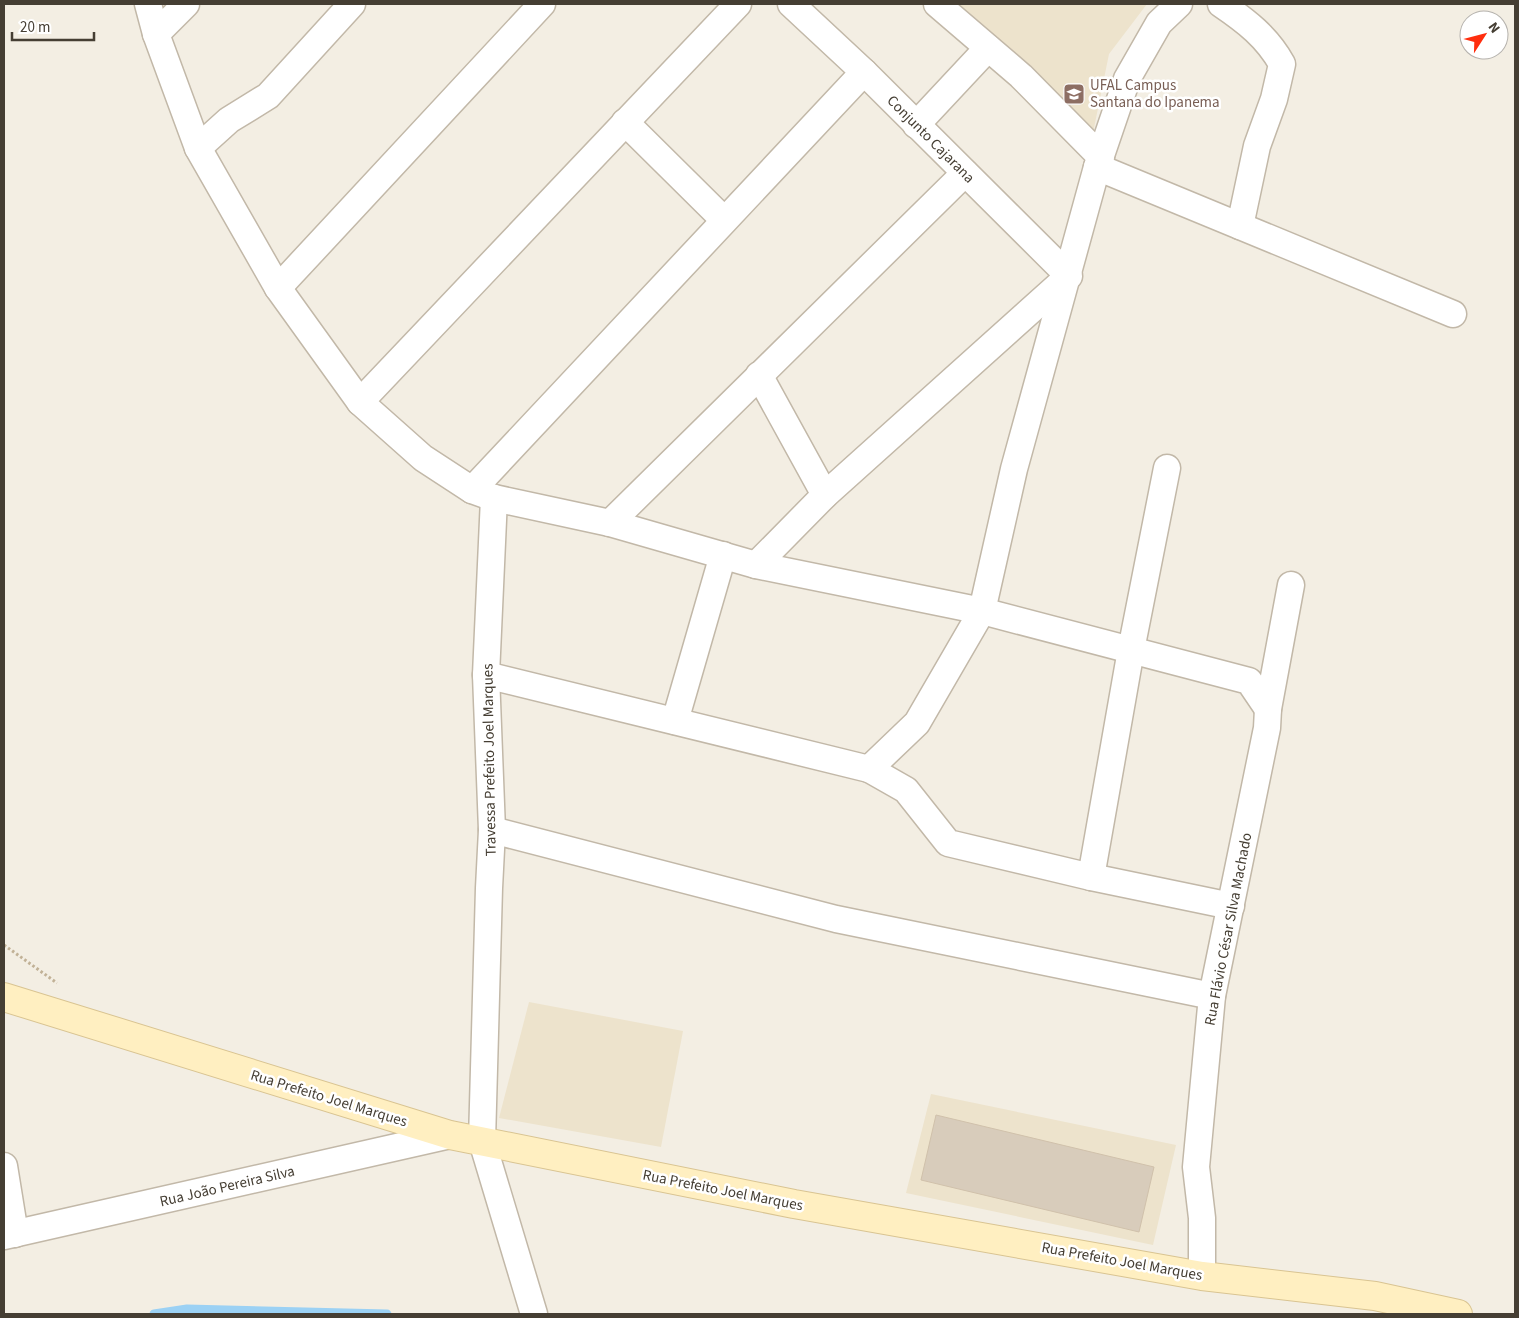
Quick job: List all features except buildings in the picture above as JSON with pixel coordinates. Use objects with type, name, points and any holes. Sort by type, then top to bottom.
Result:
[{"type":"street","points":[[148,4],[156,34],[198,148],[278,288],[360,402],[423,458],[483,494],[610,523],[756,565],[982,611],[1249,681],[1268,709]]},
{"type":"street","points":[[156,34],[186,4]]},
{"type":"street","points":[[198,148],[229,120],[268,96],[352,4]]},
{"type":"street","points":[[278,288],[542,4]]},
{"type":"street","points":[[360,402],[738,4]]},
{"type":"street","name":"Conjunto Cajarana","points":[[791,4],[864,72],[1068,276]]},
{"type":"street","points":[[937,4],[1021,76],[1099,162],[1240,226],[1453,314]]},
{"type":"street","points":[[869,770],[917,723],[982,611],[1014,469],[1099,162],[1127,79],[1159,23],[1179,4]]},
{"type":"street","points":[[1221,4],[1244,20],[1271,45],[1282,64],[1274,99],[1257,146],[1240,226]]},
{"type":"street","points":[[916,124],[988,48]]},
{"type":"street","points":[[483,494],[724,220],[864,72]]},
{"type":"street","points":[[625,122],[724,220]]},
{"type":"street","points":[[610,523],[965,173]]},
{"type":"street","points":[[756,565],[825,495],[1068,276]]},
{"type":"street","points":[[759,376],[825,495]]},
{"type":"street","points":[[1090,877],[1130,650],[1166,468]]},
{"type":"street","name":"Travessa Prefeito Joel Marques","points":[[483,494],[486,675],[492,830],[482,1142],[534,1314]]},
{"type":"street","points":[[675,722],[723,555]]},
{"type":"street","name":"Rua Flávio César Silva Machado","points":[[1202,1276],[1202,1218],[1196,1167],[1212,996],[1267,728],[1268,709],[1291,585]]},
{"type":"street","points":[[486,675],[869,770],[906,790],[948,843],[1090,877],[1231,906]]},
{"type":"street","points":[[492,830],[836,919],[1212,996]]},
{"type":"street","name":"Rua Prefeito Joel Marques","points":[[4,997],[450,1135],[482,1142],[794,1204],[1202,1276],[1375,1296],[1458,1314]]},
{"type":"street","name":"Rua João Pereira Silva","points":[[10,1235],[450,1135]]},
{"type":"street","points":[[4,1166],[10,1235]]},
{"type":"shaded area","name":"UFAL Campus Santana do Ipanema","points":[[941,4],[1147,4],[1109,54],[1093,133]]},
{"type":"shaded area","points":[[529,1002],[683,1031],[661,1147],[499,1118]]},
{"type":"shaded area","points":[[931,1094],[1176,1145],[1153,1245],[906,1193]]},
{"type":"waterway","points":[[154,1314],[187,1309],[387,1314]]},
{"type":"place","name":"UFAL Campus Santana do Ipanema","points":[[1074,94]]}]
